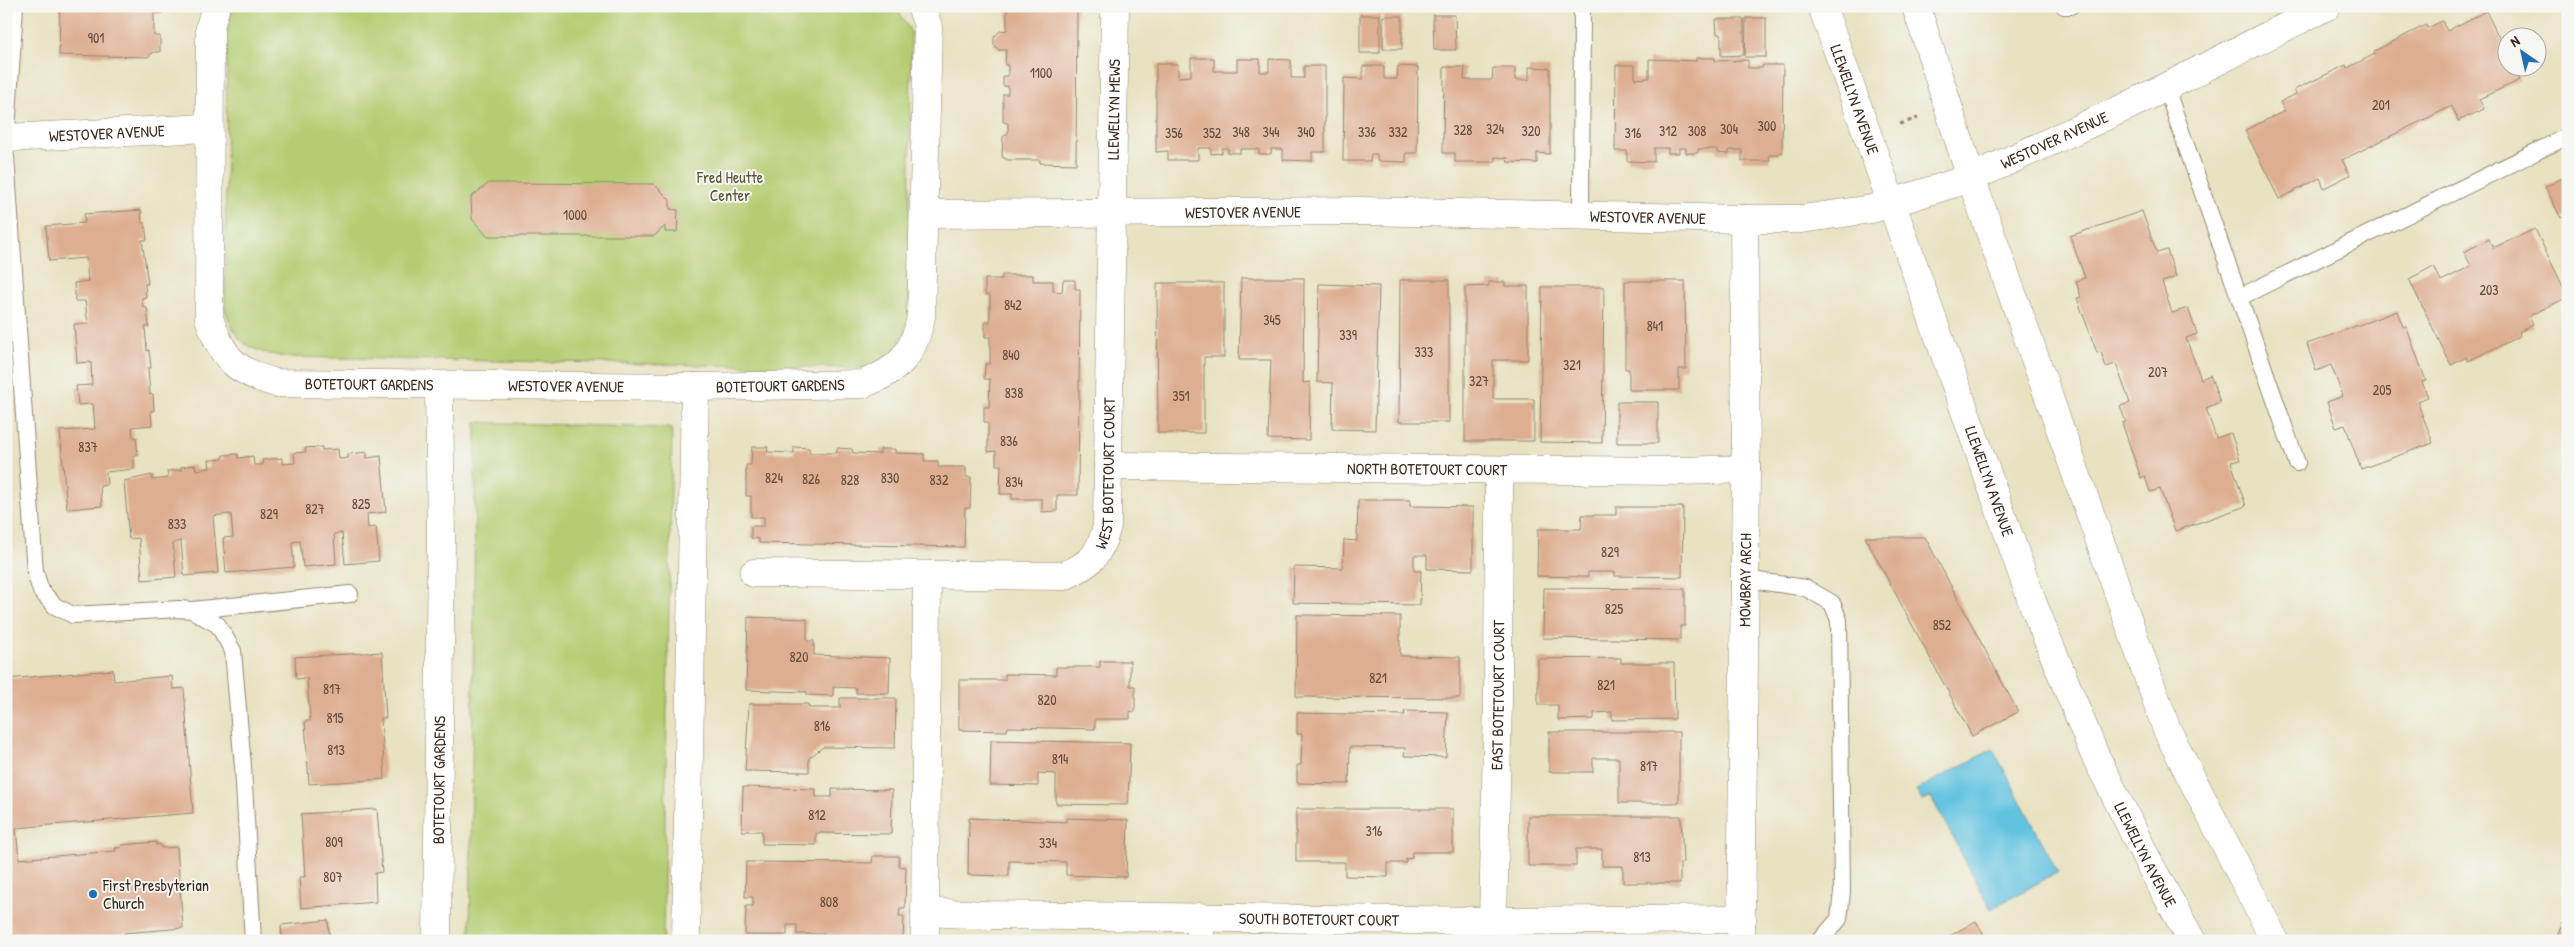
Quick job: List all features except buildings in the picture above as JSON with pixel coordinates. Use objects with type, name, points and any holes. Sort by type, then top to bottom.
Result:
[{"type":"street","name":"BOTETOURT GARDENS","points":[[216,6],[210,26],[208,128],[209,318],[217,343],[229,359],[250,375],[276,383],[439,385],[441,539],[437,941]]},
{"type":"street","name":"BOTETOURT GARDENS","points":[[686,941],[695,387],[863,384],[886,375],[906,358],[917,336],[921,316],[928,26],[921,6]]},
{"type":"street","name":"LLEWELLYN MEWS","points":[[1112,212],[1115,6]]},
{"type":"street","name":"LLEWELLYN AVENUE","points":[[1822,6],[2033,604],[2094,753],[2150,867],[2192,941]]},
{"type":"street","points":[[1916,6],[1971,178],[2167,730],[2275,941]]},
{"type":"street","name":"WESTOVER AVENUE","points":[[924,214],[1360,211],[1802,219],[1891,204],[1971,178],[2166,88],[2327,6]]},
{"type":"street","name":"WESTOVER AVENUE","points":[[6,145],[208,128]]},
{"type":"street","name":"WEST BOTETOURT COURT","points":[[754,573],[1064,576],[1088,565],[1101,547],[1107,526],[1112,212]]},
{"type":"street","name":"MOWBRAY ARCH","points":[[1741,930],[1746,469],[1744,219]]},
{"type":"street","name":"WESTOVER AVENUE","points":[[439,385],[695,387]]},
{"type":"street","name":"NORTH BOTETOURT COURT","points":[[1108,466],[1679,472],[1746,469]]},
{"type":"street","name":"EAST BOTETOURT COURT","points":[[1493,921],[1498,697],[1498,470]]},
{"type":"street","points":[[925,941],[927,575]]},
{"type":"street","name":"SOUTH BOTETOURT COURT","points":[[925,912],[1200,929],[1493,921],[1741,930]]},
{"type":"lane","points":[[15,6],[6,145],[35,572],[41,591],[54,606],[73,614],[178,608],[192,610],[350,594]]},
{"type":"lane","points":[[1581,216],[1582,6]]},
{"type":"lane","points":[[2064,6],[2071,6]]},
{"type":"lane","points":[[2166,88],[2298,464]]},
{"type":"lane","points":[[2240,297],[2568,136]]},
{"type":"lane","points":[[1745,579],[1806,588],[1832,603],[1839,620],[1842,892],[1839,919],[1820,941]]},
{"type":"lane","points":[[192,610],[218,625],[233,651],[243,767],[253,941]]},
{"type":"path","points":[[1892,127],[1925,115]]},
{"type":"green space","name":"Fred Heutte Center","points":[[236,6],[895,6],[911,32],[909,320],[902,337],[888,356],[865,368],[284,357],[253,348],[239,338],[225,308],[227,33],[231,13]]},
{"type":"green space","points":[[476,422],[672,428],[663,941],[470,941]]},
{"type":"water","points":[[1993,749],[2058,872],[1991,909],[1931,797],[1922,801],[1916,790]]},
{"type":"place","name":"First Presbyterian Church","points":[[93,894]]}]
